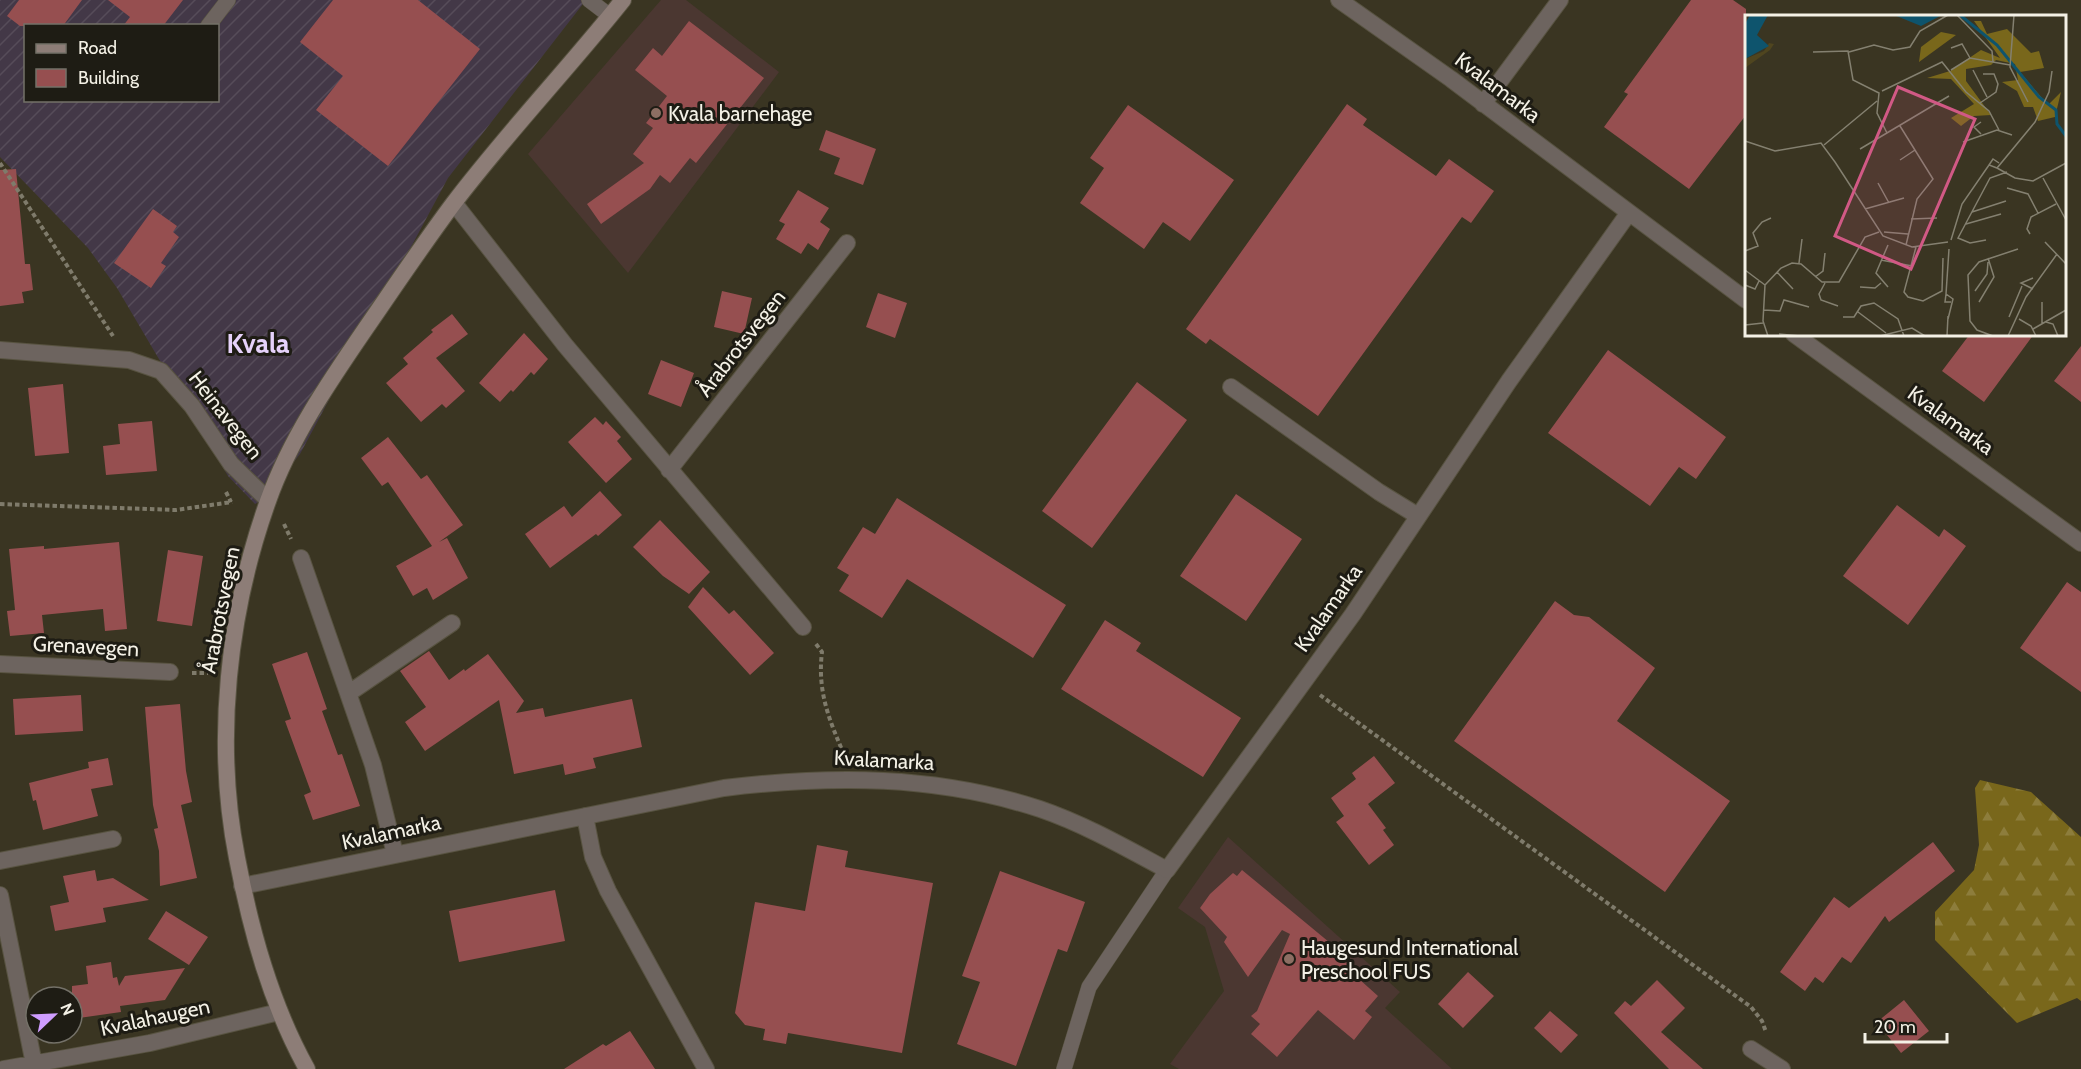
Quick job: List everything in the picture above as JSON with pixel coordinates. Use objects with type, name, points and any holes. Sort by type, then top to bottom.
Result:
[{"type":"main road","name":"Årabrotsvegen","points":[[307,1069],[279,1012],[262,962],[242,885],[230,821],[225,758],[230,674],[249,564],[267,503],[294,443],[338,369],[454,203],[623,0]]},
{"type":"street","name":"Kvalamarka","points":[[1339,0],[1745,299]]},
{"type":"street","points":[[1483,104],[1560,0]]},
{"type":"street","points":[[454,203],[565,345],[803,627]]},
{"type":"street","name":"Kvalamarka","points":[[242,885],[724,788],[790,780],[852,778],[928,783],[985,793],[1030,806],[1106,837],[1167,870],[1303,683],[1509,381],[1628,214]]},
{"type":"street","name":"Årabrotsvegen","points":[[669,470],[848,243]]},
{"type":"street","name":"Kvalamarka","points":[[1797,336],[2081,543]]},
{"type":"street","name":"Heinavegen","points":[[0,350],[129,360],[161,371],[173,382],[231,464],[267,503]]},
{"type":"street","points":[[1231,387],[1379,492],[1419,516]]},
{"type":"street","points":[[301,558],[373,765],[395,854]]},
{"type":"street","points":[[349,693],[452,623]]},
{"type":"street","name":"Grenavegen","points":[[0,664],[170,672]]},
{"type":"street","points":[[585,816],[593,857],[608,891],[706,1069]]},
{"type":"street","points":[[0,861],[112,839]]},
{"type":"street","points":[[0,895],[34,1064]]},
{"type":"street","name":"Kvalahaugen","points":[[4,1069],[150,1043],[279,1012]]},
{"type":"street","points":[[1751,1049],[1777,1068]]},
{"type":"lane","points":[[210,24],[228,0]]},
{"type":"lane","points":[[589,0],[610,16]]},
{"type":"lane","name":"Kvalamarka","points":[[1064,1069],[1089,987],[1167,870]]},
{"type":"path","points":[[0,163],[129,360]]},
{"type":"path","points":[[220,482],[231,502]]},
{"type":"path","points":[[0,504],[176,510],[231,502],[267,503]]},
{"type":"path","points":[[803,627],[822,652],[819,676],[825,707],[852,778]]},
{"type":"path","points":[[170,672],[230,674]]},
{"type":"path","points":[[1303,683],[1751,1007],[1762,1021],[1777,1068]]},
{"type":"shaded area","points":[[0,0],[586,0],[448,178],[300,454],[266,498],[255,504],[228,476],[117,288],[88,248],[0,157]]},
{"type":"shaded area","name":"Kvala barnehage","points":[[661,0],[686,0],[779,72],[628,273],[528,154]]},
{"type":"shaded area","name":"Haugesund International Preschool FUS","points":[[1228,837],[1400,992],[1385,1008],[1452,1069],[1179,1069],[1170,1064],[1224,991],[1205,927],[1178,908]]},
{"type":"green space","points":[[1980,780],[2031,792],[2081,837],[2081,1001],[2077,998],[2017,1023],[1935,940],[1935,912],[1974,870],[1979,845],[1975,788]]},
{"type":"building","points":[[19,0],[82,0],[64,24],[24,24],[20,26],[7,16]]},
{"type":"building","points":[[108,0],[183,0],[165,24],[125,24],[130,17]]},
{"type":"building","points":[[333,0],[418,0],[480,49],[388,166],[316,110],[343,76],[300,42]]},
{"type":"building","points":[[1691,0],[1733,0],[1746,9],[1745,116],[1689,189],[1604,127],[1628,94],[1624,92]]},
{"type":"building","points":[[689,21],[764,78],[696,163],[690,158],[670,183],[660,175],[650,189],[601,224],[587,204],[644,163],[633,154],[653,128],[646,123],[667,96],[635,70],[653,48],[662,56]]},
{"type":"building","points":[[1347,104],[1367,119],[1363,125],[1436,176],[1449,159],[1494,191],[1471,223],[1462,217],[1318,416],[1210,339],[1206,344],[1186,329]]},
{"type":"building","points":[[1128,105],[1234,180],[1190,241],[1163,222],[1144,249],[1080,203],[1104,168],[1090,158]]},
{"type":"building","points":[[826,130],[876,149],[863,185],[834,174],[840,158],[819,150]]},
{"type":"building","points":[[16,169],[25,264],[30,264],[33,290],[22,292],[24,303],[0,306],[0,170]]},
{"type":"building","points":[[798,190],[829,208],[820,222],[830,229],[818,250],[808,243],[801,254],[776,239],[785,224],[779,221]]},
{"type":"building","points":[[153,209],[177,226],[173,232],[179,237],[161,263],[166,266],[151,288],[114,263]]},
{"type":"building","points":[[722,291],[752,298],[744,334],[714,327]]},
{"type":"building","points":[[878,293],[907,303],[895,338],[866,327]]},
{"type":"building","points":[[452,314],[468,334],[436,358],[465,391],[446,408],[442,404],[421,422],[386,383],[408,364],[403,358],[433,332],[431,330]]},
{"type":"building","points":[[524,333],[548,359],[534,375],[531,372],[513,392],[511,390],[500,402],[479,383]]},
{"type":"building","points":[[1968,336],[2033,336],[1984,402],[1942,371]]},
{"type":"building","points":[[2081,346],[2081,402],[2054,381]]},
{"type":"building","points":[[1608,350],[1726,437],[1696,479],[1679,467],[1650,506],[1548,433]]},
{"type":"building","points":[[661,360],[694,373],[681,407],[648,394]]},
{"type":"building","points":[[1137,382],[1187,420],[1092,548],[1042,511]]},
{"type":"building","points":[[63,384],[69,453],[35,456],[28,388]]},
{"type":"building","points":[[595,417],[603,425],[606,421],[621,437],[617,441],[632,459],[606,483],[568,442]]},
{"type":"building","points":[[152,421],[157,471],[106,475],[103,446],[120,444],[118,424]]},
{"type":"building","points":[[388,437],[421,479],[427,475],[463,525],[439,542],[447,538],[468,578],[433,600],[427,588],[413,596],[396,566],[432,546],[388,482],[382,486],[361,458]]},
{"type":"building","points":[[600,491],[622,515],[598,536],[596,534],[550,568],[525,534],[564,506],[572,517]]},
{"type":"building","points":[[1236,494],[1302,539],[1246,621],[1180,576]]},
{"type":"building","points":[[897,498],[1066,605],[1033,658],[907,579],[882,618],[839,591],[849,575],[837,568],[863,527],[875,534]]},
{"type":"building","points":[[1897,505],[1939,537],[1944,529],[1966,546],[1908,625],[1843,576]]},
{"type":"building","points":[[660,520],[710,572],[689,594],[663,576],[633,547]]},
{"type":"building","points":[[119,542],[127,629],[105,631],[103,609],[42,615],[44,633],[10,636],[7,611],[15,610],[9,549],[44,546],[44,549]]},
{"type":"building","points":[[168,550],[203,556],[192,626],[157,621]]},
{"type":"building","points":[[2067,582],[2081,592],[2081,692],[2020,648]]},
{"type":"building","points":[[703,587],[729,614],[734,610],[774,653],[750,675],[688,607]]},
{"type":"building","points":[[1555,601],[1574,615],[1589,617],[1655,668],[1617,721],[1730,801],[1665,892],[1454,741]]},
{"type":"building","points":[[1105,620],[1141,643],[1136,651],[1241,718],[1203,777],[1061,689]]},
{"type":"building","points":[[429,651],[449,680],[488,654],[524,701],[516,713],[543,708],[545,717],[632,699],[642,747],[593,758],[596,768],[565,775],[563,764],[514,774],[499,700],[425,751],[405,722],[426,707],[400,671]]},
{"type":"building","points":[[307,652],[327,709],[322,711],[338,755],[342,754],[360,806],[313,820],[304,795],[311,792],[285,721],[291,719],[272,664]]},
{"type":"building","points":[[81,695],[83,731],[15,735],[13,699]]},
{"type":"building","points":[[180,704],[186,771],[192,802],[181,805],[197,878],[160,886],[159,851],[154,829],[158,828],[153,805],[145,707]]},
{"type":"building","points":[[1374,756],[1395,783],[1368,804],[1386,828],[1383,830],[1394,845],[1369,865],[1336,822],[1344,816],[1331,798],[1356,779],[1352,773]]},
{"type":"building","points":[[108,758],[113,785],[91,789],[98,816],[43,830],[36,800],[33,801],[29,783],[89,768],[88,762]]},
{"type":"building","points":[[1933,842],[1955,871],[1889,922],[1885,916],[1851,963],[1842,957],[1823,983],[1815,977],[1805,991],[1780,972],[1834,897],[1849,908]]},
{"type":"building","points":[[817,845],[848,851],[845,867],[933,883],[902,1053],[788,1033],[786,1044],[763,1040],[765,1029],[745,1025],[735,1013],[755,902],[805,911]]},
{"type":"building","points":[[95,870],[97,881],[113,878],[149,900],[103,908],[106,922],[55,931],[50,906],[69,902],[63,876]]},
{"type":"building","points":[[1242,870],[1335,947],[1334,950],[1352,966],[1349,970],[1378,996],[1365,1011],[1372,1017],[1354,1040],[1318,1010],[1277,1057],[1251,1034],[1260,1024],[1251,1016],[1257,1011],[1290,934],[1282,930],[1248,977],[1224,942],[1227,937],[1200,908],[1210,894],[1233,873],[1237,876]]},
{"type":"building","points":[[1000,871],[1085,902],[1067,952],[1058,949],[1016,1066],[957,1044],[980,982],[962,976]]},
{"type":"building","points":[[555,890],[565,941],[459,962],[449,911]]},
{"type":"building","points":[[166,911],[208,937],[189,965],[148,939]]},
{"type":"building","points":[[111,962],[113,978],[117,977],[119,986],[125,976],[185,968],[165,1000],[120,1006],[121,1012],[84,1017],[84,985],[80,985],[88,984],[86,966]]},
{"type":"building","points":[[1468,972],[1494,996],[1463,1028],[1438,1004]]},
{"type":"building","points":[[1657,980],[1685,1008],[1661,1032],[1703,1069],[1669,1069],[1614,1013],[1625,1001],[1631,1006]]},
{"type":"building","points":[[1904,1000],[1929,1031],[1901,1053],[1877,1022]]},
{"type":"building","points":[[1550,1011],[1578,1035],[1561,1053],[1534,1028]]},
{"type":"building","points":[[630,1031],[655,1069],[564,1069],[603,1044],[606,1046]]},
{"type":"place","name":"Kvala barnehage","points":[[656,113]]},
{"type":"place","name":"Haugesund International Preschool FUS","points":[[1289,959]]},
{"type":"district","name":"Kvala","points":[[258,343]]}]
